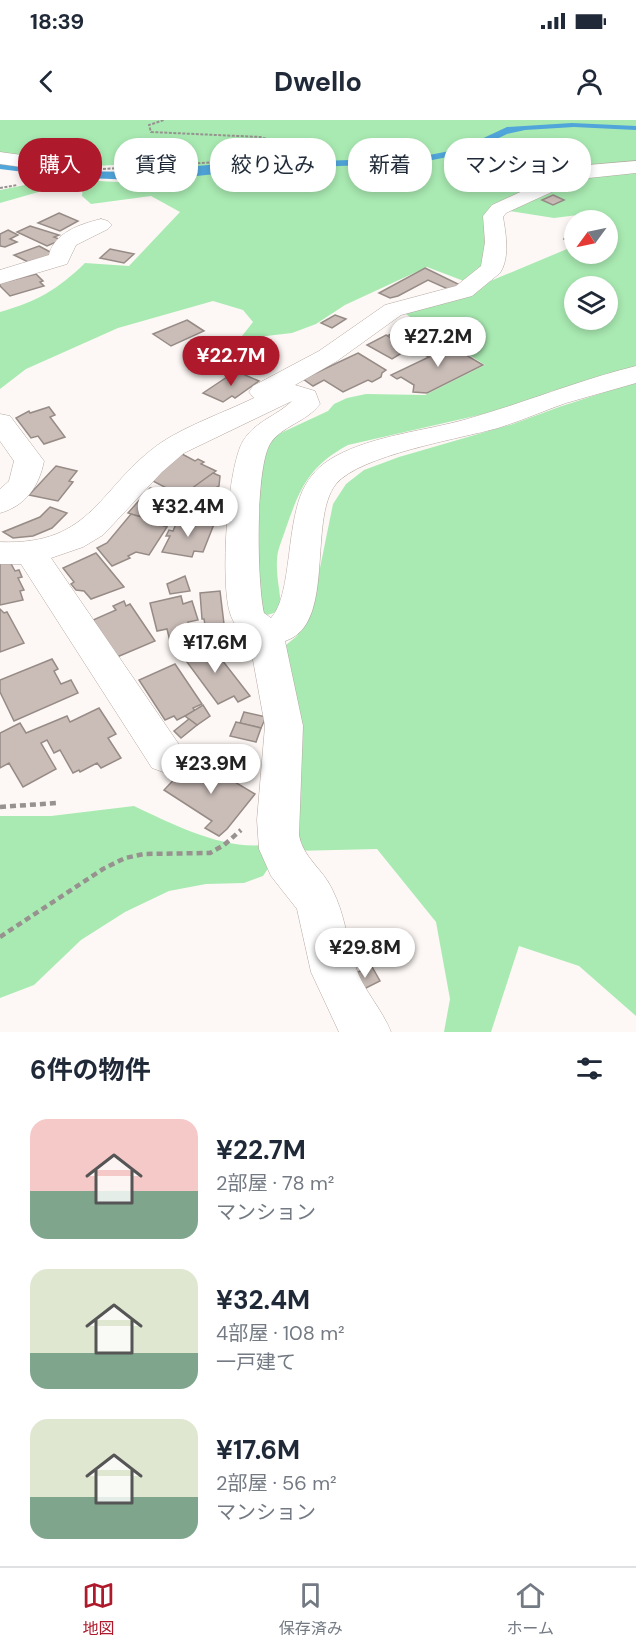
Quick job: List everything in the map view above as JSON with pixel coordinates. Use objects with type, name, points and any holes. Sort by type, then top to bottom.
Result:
[{"type":"street","points":[[0,158],[18,161]]},
{"type":"street","points":[[234,418],[258,395],[328,356],[393,310],[464,291],[492,268],[496,242],[494,216],[499,210],[549,186],[563,176],[576,172],[636,167]]},
{"type":"street","points":[[0,277],[59,259],[63,245],[68,240],[101,225]]},
{"type":"street","points":[[0,257],[26,269]]},
{"type":"street","points":[[166,757],[15,553],[55,546],[92,527],[159,457],[174,447],[293,392],[305,398],[306,404],[298,412],[261,436],[254,446],[248,478],[242,568],[246,612],[254,625],[266,632],[284,628],[294,615],[308,525],[318,487],[341,465],[368,453],[513,415],[561,396],[599,387],[636,374]]},
{"type":"street","points":[[0,422],[29,461],[27,478],[17,493],[0,503]]},
{"type":"street","points":[[266,632],[268,656],[278,692],[284,727],[279,824],[280,849],[288,864],[313,896],[326,926],[328,949],[335,974],[367,1032]]},
{"type":"path","points":[[102,168],[313,154],[260,137],[151,132],[149,125],[164,120]]},
{"type":"path","points":[[0,807],[57,803]]},
{"type":"path","points":[[0,937],[103,869],[125,858],[144,854],[210,853],[224,845],[246,826]]},
{"type":"green space","points":[[0,120],[636,120],[636,165],[591,171],[591,138],[444,138],[444,192],[525,192],[501,204],[490,255],[469,283],[427,267],[345,305],[316,324],[292,333],[266,336],[231,350],[253,322],[243,310],[213,301],[118,328],[26,369],[0,389],[0,312],[46,294],[85,263],[129,266],[180,212],[151,196],[91,204],[82,196],[82,192],[102,192],[102,181],[114,182],[114,192],[198,192],[198,138],[114,138],[114,165],[102,166],[102,138],[18,138],[18,158],[0,156]]},
{"type":"green space","points":[[636,168],[636,366],[586,384],[552,391],[510,408],[348,445],[335,453],[315,470],[301,490],[280,544],[277,566],[281,606],[274,613],[267,615],[260,611],[254,550],[263,455],[270,438],[328,411],[334,404],[347,398],[366,394],[425,395],[485,365],[438,335],[437,329],[423,319],[410,317],[402,311],[481,285],[564,250],[564,264],[618,264],[618,210],[564,210],[564,217],[554,218],[504,210],[539,192],[591,192],[591,174]]},
{"type":"green space","points":[[18,186],[18,192],[38,192],[0,203],[0,190]]},
{"type":"green space","points":[[636,382],[636,1016],[579,966],[519,946],[491,1032],[444,1032],[450,999],[436,922],[377,849],[293,851],[276,653],[297,636],[311,612],[333,504],[346,484],[364,470],[399,457],[513,424]]},
{"type":"green space","points":[[134,806],[197,834],[230,843],[263,845],[269,867],[263,876],[244,883],[206,884],[169,891],[125,912],[81,940],[34,985],[0,998],[0,816],[51,816]]},
{"type":"water","points":[[572,123],[636,126],[636,130],[574,127],[525,130],[499,138],[484,138],[507,127]]},
{"type":"water","points":[[444,152],[444,158],[432,160],[432,154]]},
{"type":"water","points":[[336,160],[348,160],[348,166],[336,166]]},
{"type":"water","points":[[0,163],[18,165],[18,171],[0,169]]},
{"type":"water","points":[[210,165],[210,175],[198,176],[198,166]]},
{"type":"water","points":[[102,171],[114,172],[114,179],[102,179]]},
{"type":"building","points":[[553,195],[564,200],[553,205],[542,200]]},
{"type":"building","points":[[59,213],[78,221],[60,231],[38,223]]},
{"type":"building","points":[[30,226],[59,235],[54,237],[61,240],[47,246],[17,232]]},
{"type":"building","points":[[8,230],[18,235],[10,239],[17,242],[5,247],[0,246],[0,234]]},
{"type":"building","points":[[39,246],[54,254],[32,264],[14,255]]},
{"type":"building","points":[[110,249],[134,254],[124,263],[100,258]]},
{"type":"building","points":[[425,268],[460,285],[450,290],[428,280],[398,296],[390,298],[379,293]]},
{"type":"building","points":[[36,274],[43,281],[40,282],[44,286],[10,296],[0,286],[0,283]]},
{"type":"building","points":[[335,315],[346,319],[332,328],[321,323]]},
{"type":"building","points":[[187,320],[204,331],[171,346],[153,334]]},
{"type":"building","points":[[419,320],[435,329],[429,332],[413,323]]},
{"type":"building","points":[[410,324],[444,342],[421,353],[389,335]]},
{"type":"building","points":[[386,335],[410,348],[392,359],[367,345]]},
{"type":"building","points":[[444,342],[483,365],[427,393],[413,392],[414,385],[401,377],[397,379],[391,375],[429,357],[421,353]]},
{"type":"building","points":[[358,353],[386,370],[381,377],[372,382],[368,380],[343,392],[324,380],[313,386],[303,379]]},
{"type":"building","points":[[236,371],[259,381],[235,398],[232,396],[223,402],[203,393]]},
{"type":"building","points":[[49,407],[55,415],[50,417],[65,437],[44,444],[38,436],[31,438],[16,418],[29,411],[30,413]]},
{"type":"building","points":[[182,454],[195,461],[198,459],[204,462],[201,464],[216,471],[182,496],[147,478]]},
{"type":"building","points":[[56,466],[77,471],[69,481],[73,482],[58,501],[29,495]]},
{"type":"building","points":[[213,473],[220,476],[219,486],[190,503],[180,497]]},
{"type":"building","points":[[150,488],[168,493],[165,496],[184,502],[167,526],[128,513]]},
{"type":"building","points":[[50,507],[67,513],[52,528],[33,536],[13,538],[3,532],[40,517]]},
{"type":"building","points":[[131,514],[163,523],[161,525],[167,527],[149,555],[136,552],[128,556],[130,558],[112,566],[97,548],[107,543]]},
{"type":"building","points":[[178,519],[214,524],[203,552],[194,551],[192,557],[162,552],[170,536],[166,536],[169,530],[173,531]]},
{"type":"building","points":[[96,553],[124,587],[91,599],[84,591],[76,590],[71,584],[74,582],[63,568]]},
{"type":"building","points":[[9,560],[15,571],[19,570],[22,577],[18,578],[24,590],[20,591],[23,600],[0,605],[0,563]]},
{"type":"building","points":[[185,576],[190,591],[170,594],[167,584]]},
{"type":"building","points":[[220,591],[224,624],[221,624],[217,636],[223,637],[220,645],[210,645],[208,641],[213,625],[205,625],[202,619],[200,593]]},
{"type":"building","points":[[181,596],[183,604],[192,601],[198,620],[188,622],[191,641],[171,645],[167,629],[157,631],[150,603]]},
{"type":"building","points":[[124,601],[126,606],[130,604],[155,641],[117,657],[93,620],[116,610],[113,606]]},
{"type":"building","points":[[0,609],[4,613],[7,612],[24,643],[0,652]]},
{"type":"building","points":[[207,641],[250,696],[238,702],[234,696],[218,704],[184,658],[187,657],[183,652]]},
{"type":"building","points":[[52,659],[58,669],[54,671],[61,684],[71,680],[78,693],[14,721],[0,692],[0,680]]},
{"type":"building","points":[[175,664],[202,704],[193,708],[195,711],[177,720],[174,716],[165,720],[139,680]]},
{"type":"building","points":[[203,705],[210,716],[197,725],[185,716]]},
{"type":"building","points":[[99,708],[116,734],[108,738],[121,758],[101,768],[97,763],[73,773],[60,750],[54,753],[47,740],[41,743],[56,769],[23,787],[9,763],[0,768],[0,733],[20,723],[26,733],[67,716],[70,722]]},
{"type":"building","points":[[244,712],[266,717],[261,728],[240,723]]},
{"type":"building","points":[[189,719],[197,725],[181,738],[174,731]]},
{"type":"building","points":[[236,722],[261,728],[256,742],[230,736]]},
{"type":"building","points":[[200,760],[221,774],[225,769],[238,777],[233,781],[255,794],[219,836],[205,828],[212,821],[164,790],[183,770],[187,774]]},
{"type":"building","points":[[371,965],[380,981],[358,992],[349,977]]}]
